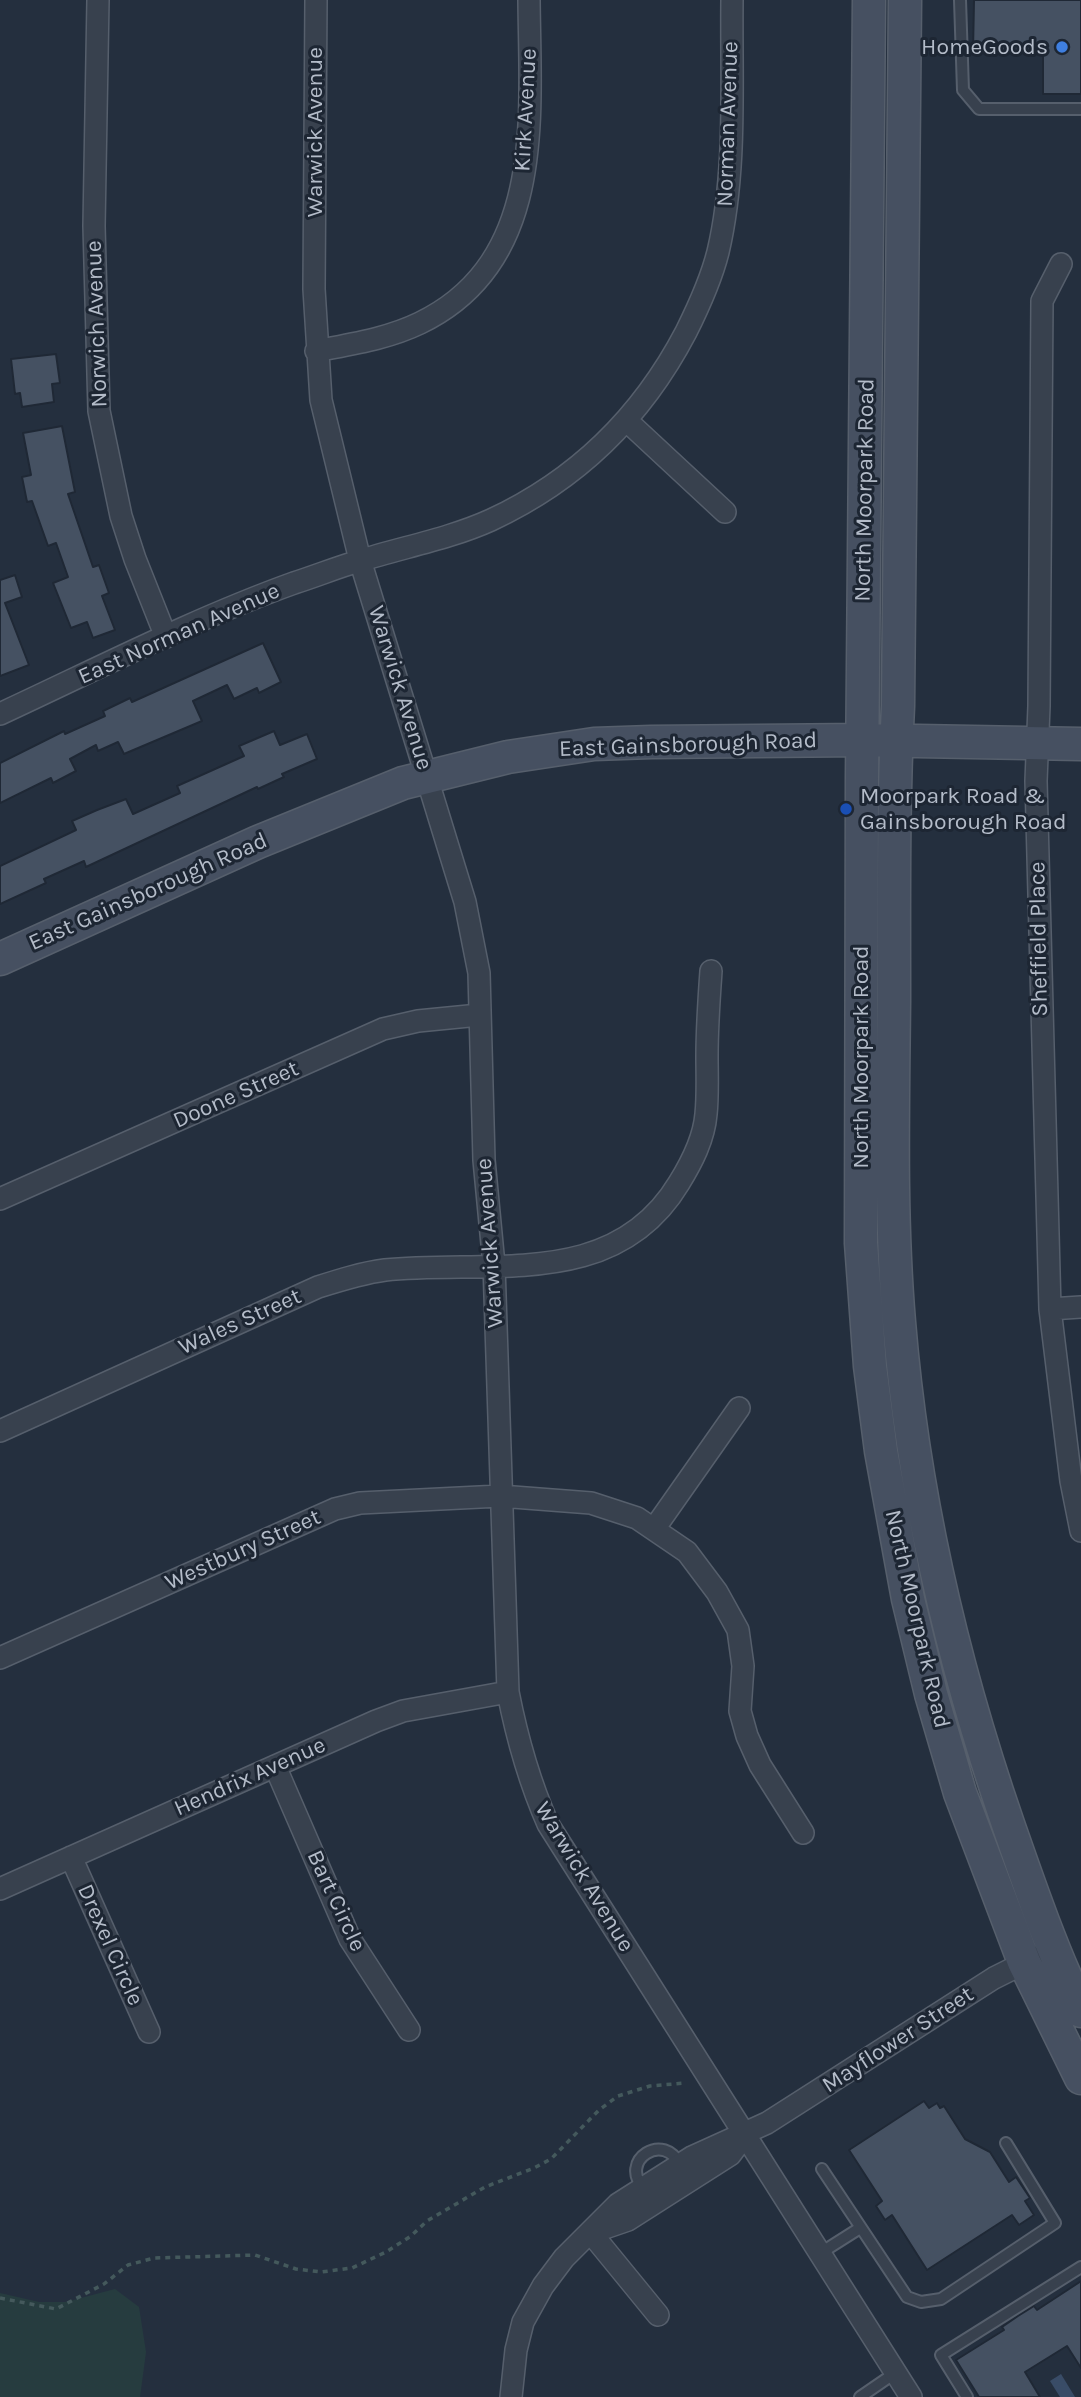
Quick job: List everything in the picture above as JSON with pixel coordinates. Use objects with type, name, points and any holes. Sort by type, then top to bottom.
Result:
[{"type":"main road","name":"North Moorpark Road","points":[[869,0],[861,1243],[870,1366],[879,1439],[908,1598],[931,1694],[960,1793],[1024,1962],[1081,2078]]},
{"type":"main road","name":"North Moorpark Road","points":[[905,0],[893,1216],[899,1322],[929,1533],[951,1634],[991,1774],[1055,1950],[1081,2011]]},
{"type":"main road","name":"East Gainsborough Road","points":[[0,959],[258,842],[403,783],[519,755],[594,744],[863,740],[1081,744]]},
{"type":"street","name":"Norwich Avenue","points":[[98,0],[94,226],[99,411],[121,516],[166,637]]},
{"type":"street","name":"Warwick Avenue","points":[[316,0],[314,289],[321,400],[360,560],[465,902],[479,973],[484,1160],[494,1265],[500,1496],[509,1692],[517,1735],[530,1783],[548,1824],[911,2397]]},
{"type":"street","name":"Kirk Avenue","points":[[316,351],[376,339],[421,323],[458,299],[475,284],[496,257],[510,228],[527,159],[530,108],[529,0]]},
{"type":"street","name":"Norman Avenue","points":[[360,560],[437,539],[488,521],[520,506],[562,479],[599,450],[627,421],[652,389],[677,349],[703,298],[718,253],[730,163],[732,0]]},
{"type":"street","name":"Sheffield Place","points":[[1061,264],[1042,301],[1037,743],[1041,1021],[1049,1309],[1071,1480],[1081,1531]]},
{"type":"street","points":[[627,421],[725,512]]},
{"type":"street","name":"East Norman Avenue","points":[[0,714],[166,637],[290,585],[360,560]]},
{"type":"street","name":"Wales Street","points":[[0,1431],[318,1287],[356,1275],[386,1270],[544,1263],[583,1257],[613,1246],[632,1234],[674,1192],[694,1159],[706,1116],[711,971]]},
{"type":"street","name":"Doone Street","points":[[0,1199],[383,1030],[418,1021],[480,1015]]},
{"type":"street","points":[[1049,1309],[1081,1307]]},
{"type":"street","points":[[654,1529],[739,1408]]},
{"type":"street","name":"Westbury Street","points":[[0,1658],[335,1509],[360,1503],[500,1496],[592,1503],[638,1518],[687,1552],[729,1612],[738,1630],[742,1648],[740,1711],[747,1736],[760,1765],[803,1833]]},
{"type":"street","name":"Hendrix Avenue","points":[[0,1889],[403,1711],[509,1692]]},
{"type":"street","name":"Bart Circle","points":[[275,1766],[350,1939],[409,2029]]},
{"type":"street","name":"Drexel Circle","points":[[71,1857],[149,2032]]},
{"type":"street","name":"Mayflower Street","points":[[511,2397],[516,2350],[523,2322],[543,2286],[571,2251],[618,2204],[680,2164],[721,2142],[745,2135],[767,2123],[994,1978],[1055,1950]]},
{"type":"street","name":"Mayflower Street","points":[[591,2233],[628,2220],[730,2155],[745,2135]]},
{"type":"street","points":[[591,2233],[658,2315]]},
{"type":"lane","points":[[960,0],[963,90],[979,109],[1081,109]]},
{"type":"lane","points":[[822,2169],[907,2297],[920,2302],[941,2299],[1055,2223],[1006,2143]]},
{"type":"lane","points":[[642,2188],[653,2194],[672,2190],[681,2174],[680,2164]]},
{"type":"lane","points":[[819,2254],[860,2228]]},
{"type":"lane","points":[[967,2397],[941,2355],[1081,2267]]},
{"type":"lane","points":[[860,2397],[895,2372]]},
{"type":"path","points":[[0,2298],[56,2309],[104,2284],[128,2265],[154,2258],[255,2255],[296,2269],[321,2272],[352,2268],[386,2252],[411,2236],[427,2221],[485,2187],[551,2159],[599,2110],[618,2096],[650,2086],[685,2083]]},
{"type":"green space","points":[[115,2289],[139,2307],[146,2352],[140,2397],[0,2397],[0,2293],[39,2302],[66,2302]]},
{"type":"water","points":[[1061,2374],[1075,2397],[1060,2397],[1050,2381]]},
{"type":"building","points":[[974,0],[1081,0],[1081,94],[1043,94],[1043,52],[973,51]]},
{"type":"building","points":[[56,354],[60,383],[52,384],[54,402],[22,407],[20,393],[15,394],[11,359]]},
{"type":"building","points":[[62,426],[75,492],[68,494],[93,567],[99,565],[109,593],[102,596],[115,630],[93,638],[87,622],[71,628],[53,583],[68,577],[56,543],[48,546],[32,501],[27,502],[22,477],[31,475],[23,433]]},
{"type":"building","points":[[15,575],[22,597],[5,603],[29,665],[0,676],[0,580]]},
{"type":"building","points":[[263,643],[281,682],[259,693],[257,688],[234,699],[227,685],[193,701],[202,721],[124,754],[118,742],[98,751],[96,745],[70,759],[76,771],[53,783],[51,778],[0,803],[0,763],[64,731],[65,734],[105,716],[103,711],[130,698],[132,702]]},
{"type":"building","points":[[274,731],[280,745],[307,734],[317,759],[282,774],[284,777],[86,867],[84,861],[44,879],[46,883],[0,904],[0,866],[76,830],[72,821],[97,810],[126,799],[133,814],[180,793],[177,786],[244,756],[239,746]]},
{"type":"building","points":[[924,2101],[929,2108],[937,2103],[940,2108],[944,2106],[965,2139],[990,2152],[1009,2182],[1016,2177],[1030,2198],[1025,2201],[1034,2215],[1019,2225],[1012,2215],[927,2270],[892,2215],[885,2220],[876,2206],[882,2201],[849,2150]]},
{"type":"building","points":[[1081,2281],[1081,2368],[1067,2346],[1025,2372],[1040,2397],[979,2397],[956,2360],[1004,2330],[1002,2327],[1018,2316],[1034,2306],[1037,2310]]},
{"type":"place","name":"HomeGoods","points":[[1062,47]]},
{"type":"place","name":"Moorpark Road & Gainsborough Road","points":[[846,809]]}]
